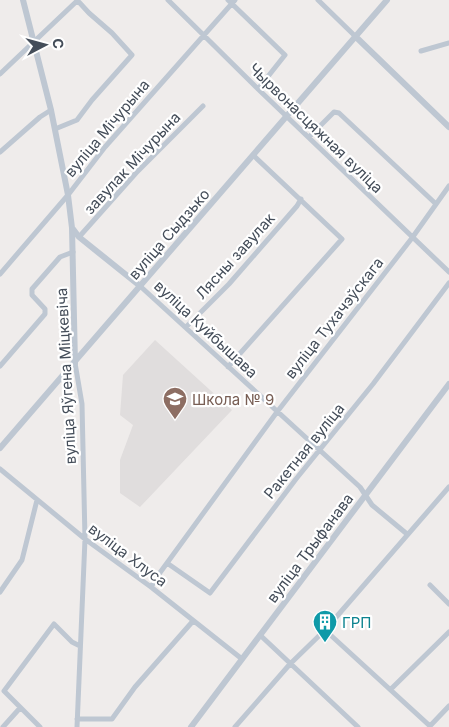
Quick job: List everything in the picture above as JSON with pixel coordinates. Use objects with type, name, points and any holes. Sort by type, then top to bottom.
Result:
[{"type":"street","name":"вуліца Яўгена Міцкевіча","points":[[22,0],[51,110],[68,194],[72,228],[75,363],[82,404],[85,539],[77,727]]},
{"type":"street","points":[[0,74],[78,0],[89,13],[112,33],[132,55],[77,120],[55,129]]},
{"type":"street","name":"Чырвонасцяжная вуліца","points":[[168,0],[258,90],[449,272]]},
{"type":"street","points":[[318,0],[449,127]]},
{"type":"street","name":"вуліца Сыдзько","points":[[0,448],[387,0]]},
{"type":"street","points":[[231,1],[285,56],[258,90]]},
{"type":"street","name":"вуліца Мічурына","points":[[0,274],[105,147],[204,36],[231,1]]},
{"type":"street","points":[[421,51],[449,43]]},
{"type":"street","name":"завулак Мічурына","points":[[79,237],[136,173],[203,106]]},
{"type":"street","points":[[0,152],[40,117],[51,110]]},
{"type":"street","points":[[308,137],[334,112],[339,113],[436,204]]},
{"type":"street","points":[[228,367],[342,239],[253,155]]},
{"type":"street","name":"вуліца Тухачэўскага","points":[[151,588],[167,563],[277,412],[412,238],[449,186]]},
{"type":"street","name":"Лясны завулак","points":[[186,327],[229,284],[301,199]]},
{"type":"street","name":"вуліца Куйбышава","points":[[72,228],[79,237],[140,286],[186,327],[360,488],[372,505],[407,534]]},
{"type":"street","points":[[0,366],[45,314],[45,309],[32,295],[32,289],[60,257],[72,252]]},
{"type":"street","name":"Ракетная вуліца","points":[[167,563],[210,592],[449,283]]},
{"type":"street","name":"вуліца Трыфанава","points":[[191,727],[449,384]]},
{"type":"street","name":"вуліца Хлуса","points":[[0,469],[85,539],[242,660]]},
{"type":"street","points":[[235,727],[290,664],[325,630],[449,487]]},
{"type":"street","points":[[0,592],[22,560],[37,500]]},
{"type":"street","points":[[430,585],[449,604]]},
{"type":"street","points":[[77,720],[112,719],[135,687],[193,621]]},
{"type":"street","points":[[40,727],[4,691],[54,624],[72,642],[80,646]]},
{"type":"street","points":[[325,630],[430,726],[449,706]]},
{"type":"street","points":[[391,689],[449,632]]},
{"type":"street","points":[[260,635],[358,727]]},
{"type":"street","points":[[3,727],[20,708]]},
{"type":"shaded area","name":"Школа № 9","points":[[155,340],[232,410],[140,507],[120,493],[120,460],[133,425],[120,415],[123,375]]},
{"type":"place","name":"Школа № 9","points":[[175,420]]},
{"type":"place","name":"ГРП","points":[[325,643]]}]
